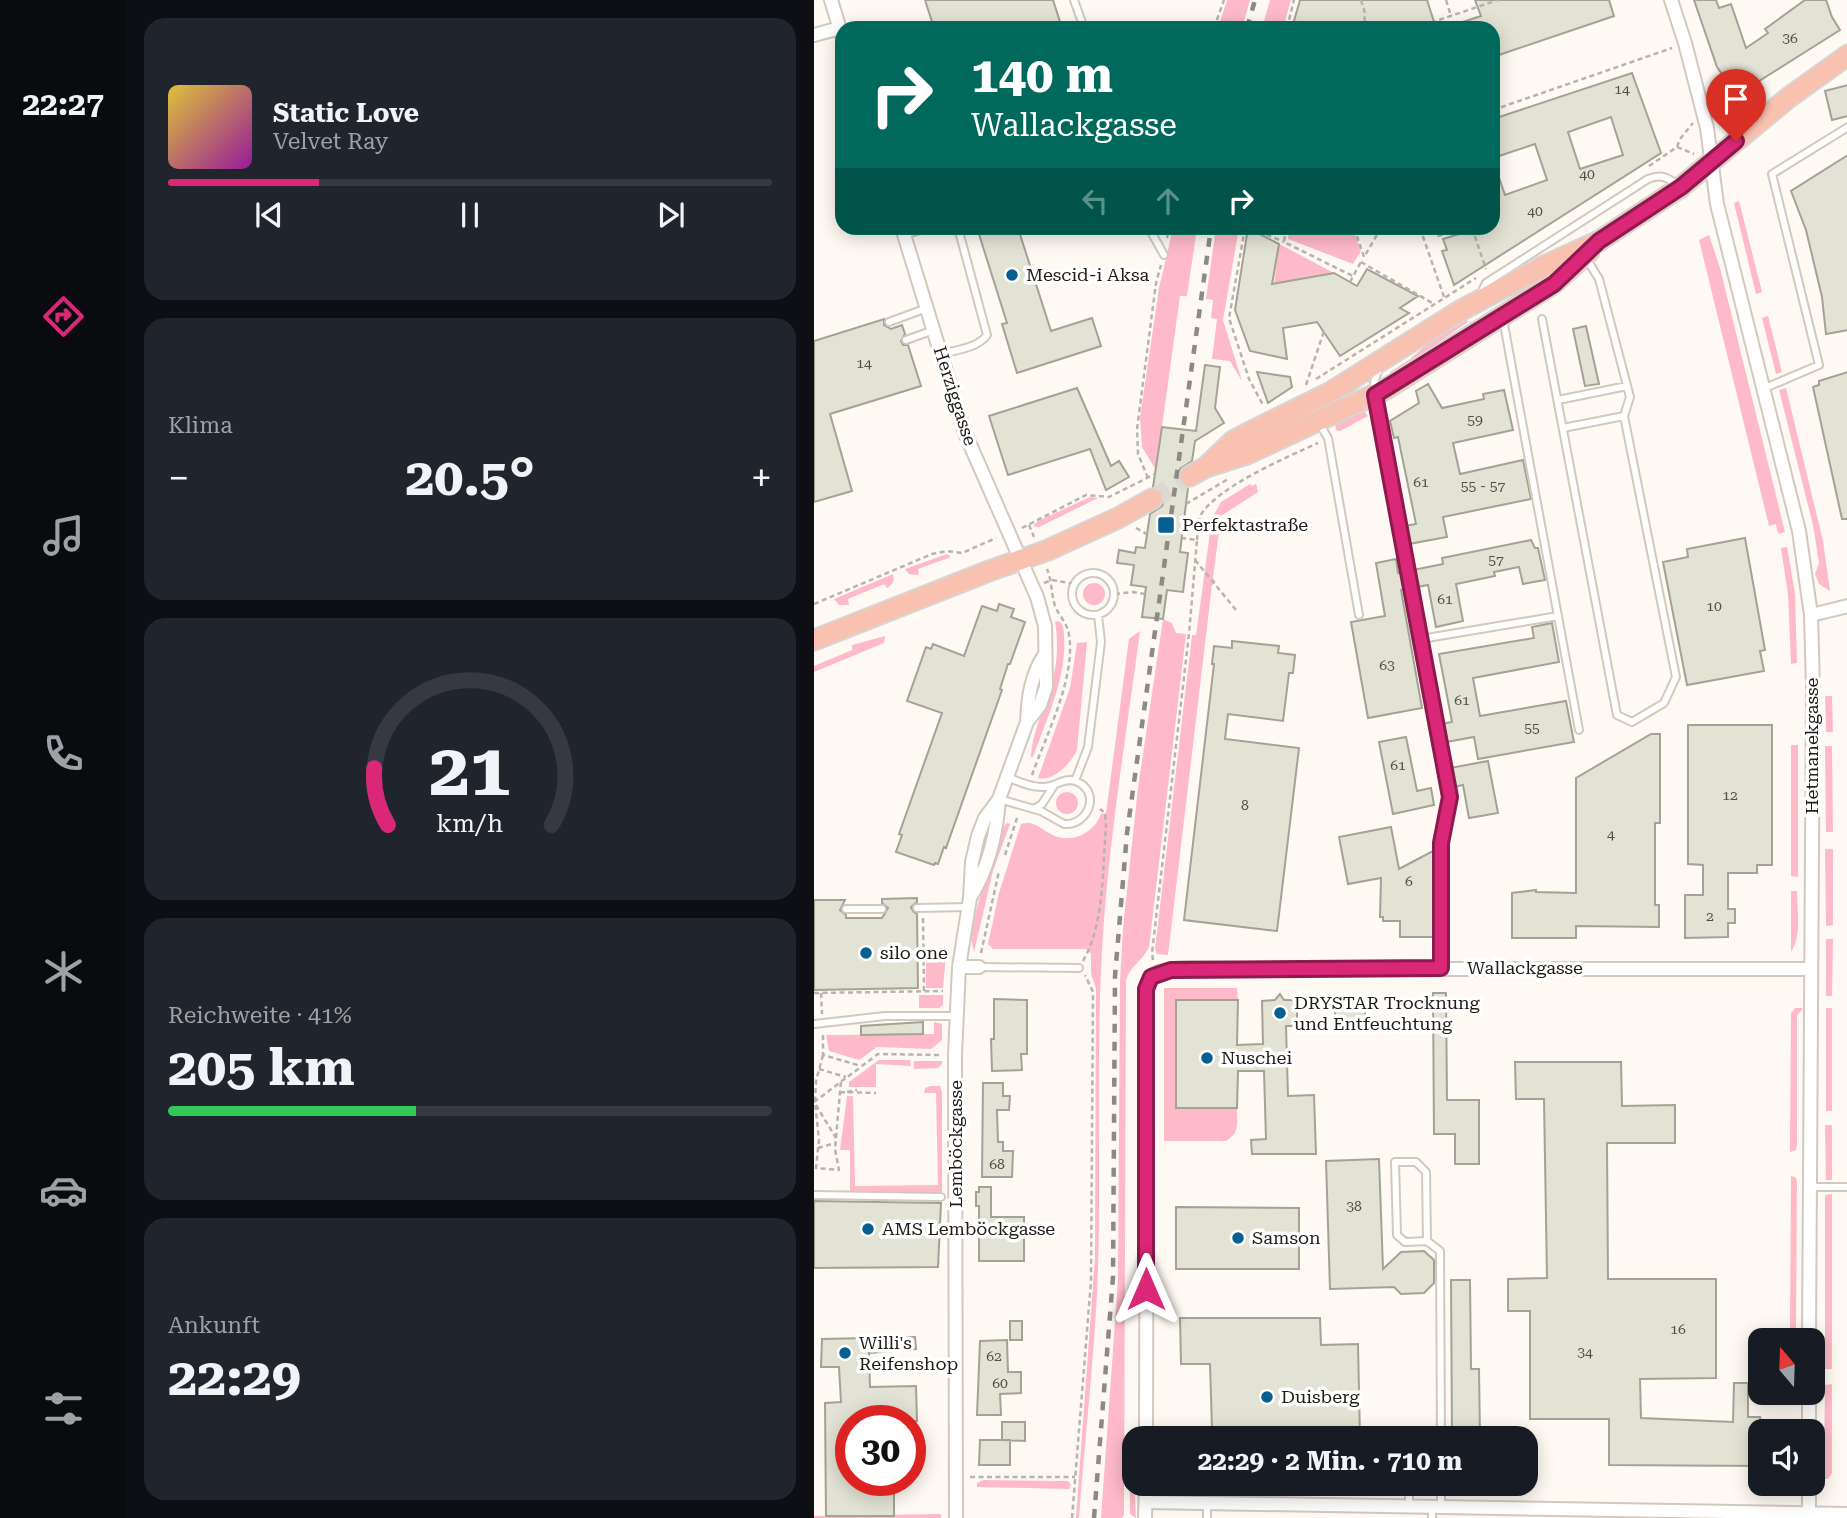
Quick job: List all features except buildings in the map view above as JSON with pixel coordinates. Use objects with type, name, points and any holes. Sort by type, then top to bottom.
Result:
[{"type":"main road","points":[[1599,241],[1554,284],[1375,395],[1324,430],[1198,472],[1244,435],[1331,392],[1382,360],[1476,311],[1542,267],[1599,241],[1681,187],[1788,98],[1847,55]]},
{"type":"main road","points":[[814,640],[1083,535],[1152,499]]},
{"type":"street","points":[[831,0],[838,21]]},
{"type":"street","name":"Hetmanekgasse","points":[[1671,0],[1704,115],[1717,204],[1799,531],[1811,615],[1813,687],[1809,1328]]},
{"type":"street","points":[[814,35],[835,33]]},
{"type":"street","name":"Herziggasse","points":[[904,235],[965,433],[1022,559]]},
{"type":"street","name":"Lemböckgasse","points":[[956,1518],[957,991],[969,903],[977,888],[995,833],[999,799],[1027,722],[1040,705],[1046,687],[1045,626],[1022,559]]},
{"type":"street","points":[[1811,615],[1847,606]]},
{"type":"street","points":[[959,967],[979,967]]},
{"type":"street","name":"Wallackgasse","points":[[1155,974],[1171,970],[1811,969]]},
{"type":"street","points":[[1146,1426],[1146,989],[1155,974]]},
{"type":"street","points":[[1145,1518],[1146,1496]]},
{"type":"street","points":[[1809,1496],[1809,1513]]},
{"type":"street","points":[[1146,1502],[1409,1506],[1435,1510],[1847,1514]]},
{"type":"lane","points":[[1074,0],[1082,21]]},
{"type":"lane","points":[[1765,388],[1819,365],[1772,174],[1847,127]]},
{"type":"lane","points":[[1464,341],[1486,283],[1648,179],[1665,176],[1681,187]]},
{"type":"lane","points":[[941,354],[975,345],[987,335],[960,235]]},
{"type":"lane","points":[[1153,235],[1164,255]]},
{"type":"lane","points":[[1542,319],[1617,715],[1632,722],[1664,703],[1676,677],[1624,416],[1630,397],[1598,276],[1585,256]]},
{"type":"lane","points":[[889,321],[927,308]]},
{"type":"lane","points":[[1503,317],[1579,730]]},
{"type":"lane","points":[[906,340],[934,330]]},
{"type":"lane","points":[[1382,360],[1374,382],[1375,395],[1450,797],[1441,843],[1441,968]]},
{"type":"lane","points":[[1558,400],[1627,386]]},
{"type":"lane","points":[[1563,428],[1624,416]]},
{"type":"lane","points":[[1324,430],[1359,615]]},
{"type":"lane","points":[[1087,573],[1100,574],[1112,583],[1115,594],[1112,606],[1098,615],[1087,615],[1076,607],[1072,594],[1075,584],[1087,573]]},
{"type":"lane","points":[[1075,781],[1089,747],[1101,642],[1098,615]]},
{"type":"lane","points":[[1421,639],[1558,616]]},
{"type":"lane","points":[[999,799],[1034,809],[1059,823],[1069,825],[1084,818],[1090,804],[1087,791],[1075,781],[1039,787],[1006,777]]},
{"type":"lane","points":[[1034,809],[1042,804],[1054,786]]},
{"type":"lane","points":[[920,908],[969,903]]},
{"type":"lane","points":[[846,909],[882,909]]},
{"type":"lane","points":[[979,967],[1079,968]]},
{"type":"lane","points":[[814,1024],[885,1016],[956,1016]]},
{"type":"lane","points":[[1427,1241],[1426,1172],[1416,1162],[1395,1162],[1397,1235],[1405,1242],[1427,1241],[1440,1251],[1441,1426]]},
{"type":"lane","points":[[1810,1187],[1847,1187]]},
{"type":"lane","points":[[814,1195],[941,1197]]},
{"type":"lane","points":[[1409,1496],[1409,1506]]},
{"type":"lane","points":[[1207,1503],[1207,1518]]},
{"type":"path","points":[[1216,21],[1224,0]]},
{"type":"path","points":[[1289,21],[1294,0]]},
{"type":"path","points":[[1361,0],[1364,21]]},
{"type":"path","points":[[1446,0],[1452,16]]},
{"type":"path","points":[[1437,21],[1498,0]]},
{"type":"path","points":[[1500,108],[1685,43]]},
{"type":"path","points":[[1643,170],[1677,147],[1693,123],[1704,115]]},
{"type":"path","points":[[1148,478],[1137,450],[1137,420],[1156,283],[1168,235]]},
{"type":"path","points":[[1244,235],[1229,318],[1249,379],[1265,409]]},
{"type":"path","points":[[1268,235],[1353,276]]},
{"type":"path","points":[[1284,242],[1285,235]]},
{"type":"path","points":[[1356,235],[1364,257]]},
{"type":"path","points":[[1350,282],[1377,235]]},
{"type":"path","points":[[1422,235],[1444,298]]},
{"type":"path","points":[[1324,331],[1306,385],[1483,272],[1474,235]]},
{"type":"path","points":[[1361,262],[1434,304]]},
{"type":"path","points":[[1155,974],[1152,953],[1200,515],[1216,498],[1324,430]]},
{"type":"path","points":[[1029,525],[1086,495],[1109,497],[1155,474]]},
{"type":"path","points":[[1186,504],[1217,485]]},
{"type":"path","points":[[814,604],[932,554],[965,552],[1010,532]]},
{"type":"path","points":[[1182,538],[1197,540]]},
{"type":"path","points":[[1195,560],[1236,610]]},
{"type":"path","points":[[1033,586],[1052,580],[1075,584]]},
{"type":"path","points":[[1115,594],[1145,594]]},
{"type":"path","points":[[1072,1518],[1089,1315],[1093,1214],[1093,992],[1090,982],[1079,968],[1090,949],[1096,928],[1106,827],[1105,813],[1090,804]]},
{"type":"path","points":[[920,908],[924,992]]},
{"type":"path","points":[[814,993],[957,991]]},
{"type":"path","points":[[822,993],[823,1055],[814,1102],[818,1148],[816,1168],[838,1170],[836,1141],[841,1081]]},
{"type":"path","points":[[814,1102],[878,1054],[955,1055]]},
{"type":"path","points":[[823,1055],[861,1066]]},
{"type":"path","points":[[819,1069],[846,1077]]},
{"type":"path","points":[[840,1092],[857,1090]]},
{"type":"path","points":[[846,1092],[876,1093]]},
{"type":"path","points":[[814,1102],[836,1141]]},
{"type":"path","points":[[818,1148],[836,1141]]},
{"type":"path","points":[[956,1477],[1075,1478]]},
{"type":"shaded area","points":[[1227,0],[1250,0],[1244,21],[1220,21]]},
{"type":"shaded area","points":[[1270,0],[1291,0],[1285,21],[1264,21]]},
{"type":"shaded area","points":[[1739,201],[1762,292],[1756,294],[1734,203]]},
{"type":"shaded area","points":[[1171,235],[1196,235],[1187,296],[1180,296],[1156,470],[1142,447],[1140,418],[1159,288]]},
{"type":"shaded area","points":[[1215,235],[1238,235],[1223,320],[1242,381],[1230,361],[1212,359],[1217,319],[1211,318],[1213,300],[1206,299]]},
{"type":"shaded area","points":[[1288,235],[1355,235],[1361,251],[1353,264],[1288,239]]},
{"type":"shaded area","points":[[1709,235],[1720,268],[1785,532],[1778,534],[1776,524],[1769,526],[1699,240]]},
{"type":"shaded area","points":[[1279,244],[1334,273],[1274,284]]},
{"type":"shaded area","points":[[1768,316],[1782,372],[1776,374],[1762,318]]},
{"type":"shaded area","points":[[1465,317],[1468,322],[1392,375],[1390,372]]},
{"type":"shaded area","points":[[1786,388],[1823,541],[1830,591],[1819,584],[1815,574],[1819,563],[1813,525],[1779,390]]},
{"type":"shaded area","points":[[1363,410],[1368,416],[1340,431],[1336,430],[1335,424]]},
{"type":"shaded area","points":[[1250,484],[1256,484],[1258,492],[1221,516],[1213,578],[1216,582],[1212,585],[1168,955],[1157,954],[1155,949],[1192,635],[1196,635],[1212,518],[1221,502]]},
{"type":"shaded area","points":[[1090,497],[1098,498],[1039,527],[1033,526],[1038,521]]},
{"type":"shaded area","points":[[1787,547],[1795,594],[1797,663],[1791,664],[1788,594],[1781,548]]},
{"type":"shaded area","points":[[947,554],[951,557],[918,569],[917,575],[909,574],[905,569]]},
{"type":"shaded area","points":[[893,574],[893,582],[889,587],[884,584],[848,599],[849,605],[839,605],[834,599]]},
{"type":"shaded area","points":[[1094,583],[1102,586],[1105,594],[1102,602],[1094,605],[1086,602],[1083,594],[1086,586]]},
{"type":"shaded area","points":[[1163,619],[1172,623],[1176,633],[1186,634],[1149,947],[1126,980],[1124,1426],[1122,1426],[1124,1515],[1122,1518],[1101,1518],[1118,1280],[1120,981],[1138,788]]},
{"type":"shaded area","points":[[1055,621],[1063,626],[1061,676],[1031,757],[1035,732],[1055,666]]},
{"type":"shaded area","points":[[1140,631],[1108,871],[1102,951],[1097,1301],[1079,1518],[1076,1518],[1095,1257],[1096,988],[1091,974],[1091,954],[1087,949],[993,949],[988,944],[999,893],[1021,824],[1034,824],[1059,837],[1074,838],[1087,832],[1101,814],[1106,813],[1129,639]]},
{"type":"shaded area","points":[[885,636],[884,643],[814,672],[814,666],[852,650],[852,645]]},
{"type":"shaded area","points":[[1087,642],[1077,750],[1066,766],[1056,774],[1038,778],[1070,688],[1077,643]]},
{"type":"shaded area","points":[[1825,696],[1832,696],[1833,732],[1826,732]]},
{"type":"shaded area","points":[[1791,745],[1798,745],[1798,877],[1791,876]]},
{"type":"shaded area","points":[[1825,746],[1832,746],[1833,832],[1826,832]]},
{"type":"shaded area","points":[[1067,792],[1075,795],[1078,803],[1075,811],[1067,814],[1059,811],[1056,803],[1059,795]]},
{"type":"shaded area","points":[[1007,823],[1010,824],[993,871],[974,952],[971,939],[976,911],[997,834]]},
{"type":"shaded area","points":[[1825,849],[1833,849],[1833,925],[1826,926]]},
{"type":"shaded area","points":[[1791,891],[1797,891],[1798,923],[1797,938],[1791,952]]},
{"type":"shaded area","points":[[1826,939],[1833,939],[1832,996],[1826,996]]},
{"type":"shaded area","points":[[926,952],[946,954],[943,988],[926,988]]},
{"type":"shaded area","points":[[1164,988],[1237,988],[1238,1000],[1177,1000],[1177,1108],[1237,1108],[1236,1131],[1226,1141],[1164,1141]]},
{"type":"shaded area","points":[[919,995],[943,995],[943,1005],[939,1008],[919,1008]]},
{"type":"shaded area","points":[[1795,1008],[1803,1008],[1797,1016],[1797,1146],[1796,1150],[1790,1152],[1791,1013]]},
{"type":"shaded area","points":[[1826,1008],[1832,1008],[1832,1111],[1826,1111]]},
{"type":"shaded area","points":[[934,1022],[942,1024],[942,1040],[931,1049],[877,1047],[859,1060],[829,1051],[826,1035],[934,1034]]},
{"type":"shaded area","points":[[879,1060],[910,1060],[911,1066],[876,1064],[876,1087],[849,1087],[849,1082]]},
{"type":"shaded area","points":[[914,1061],[942,1061],[942,1064],[938,1068],[914,1069]]},
{"type":"shaded area","points":[[940,1086],[942,1092],[942,1194],[850,1192],[850,1150],[840,1150],[847,1096],[853,1096],[855,1186],[938,1185],[936,1093],[924,1093],[925,1088]]},
{"type":"shaded area","points":[[1825,1125],[1832,1125],[1832,1180],[1826,1180]]},
{"type":"shaded area","points":[[1791,1176],[1797,1181],[1796,1328],[1790,1328]]},
{"type":"shaded area","points":[[1832,1194],[1832,1369],[1826,1369],[1825,1195]]},
{"type":"shaded area","points":[[1832,1384],[1832,1473],[1828,1479],[1825,1479],[1826,1385]]},
{"type":"shaded area","points":[[984,1480],[1068,1481],[1071,1485],[1069,1489],[977,1487],[977,1483]]},
{"type":"shaded area","points":[[1130,1496],[1135,1496],[1136,1518],[1130,1514]]},
{"type":"shaded area","points":[[941,1514],[941,1518],[814,1518],[814,1516]]},
{"type":"tunnel","points":[[1152,499],[1190,476]]},
{"type":"railway","points":[[1249,21],[1255,0]]},
{"type":"railway","points":[[1094,1518],[1113,1277],[1115,976],[1127,833],[1210,235]]},
{"type":"place","name":"Mescid-i Aksa","points":[[1012,275]]},
{"type":"place","name":"Perfektastraße","points":[[1166,525]]},
{"type":"place","name":"silo one","points":[[866,953]]},
{"type":"place","name":"DRYSTAR Trocknung und Entfeuchtung","points":[[1280,1013]]},
{"type":"place","name":"Nuschei","points":[[1207,1058]]},
{"type":"place","name":"AMS Lemböckgasse","points":[[868,1229]]},
{"type":"place","name":"Samson","points":[[1238,1238]]},
{"type":"place","name":"Willi's Reifenshop","points":[[845,1353]]},
{"type":"place","name":"Duisberg","points":[[1267,1397]]},
{"type":"route","points":[[1146,1289],[1146,989],[1151,977],[1161,971],[1171,970],[1441,968],[1441,843],[1450,797],[1375,395],[1554,284],[1599,241],[1681,187],[1736,141]]}]
